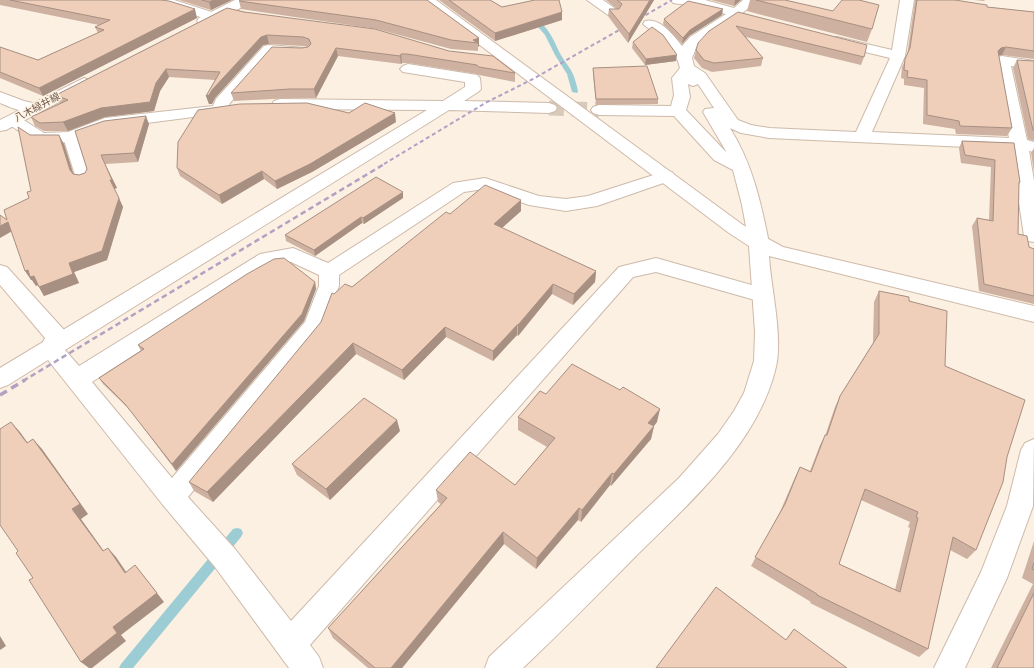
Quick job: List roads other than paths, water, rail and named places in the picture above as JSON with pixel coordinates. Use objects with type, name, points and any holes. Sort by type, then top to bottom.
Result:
[{"type":"street","points":[[148,0],[174,4],[213,17]]},
{"type":"street","points":[[427,0],[736,228],[759,243],[778,252],[1034,314]]},
{"type":"street","points":[[596,0],[613,12]]},
{"type":"street","points":[[751,0],[739,15],[721,24],[694,41],[686,50],[684,55],[686,65],[700,76],[732,123],[747,129],[769,133],[862,136],[1026,145]]},
{"type":"street","points":[[862,136],[898,56],[907,0]]},
{"type":"street","points":[[678,5],[701,3],[739,15]]},
{"type":"street","points":[[191,28],[213,17],[237,8]]},
{"type":"street","points":[[500,668],[588,585],[692,482],[732,435],[754,400],[764,369],[766,328],[762,295],[759,243],[742,168],[731,144],[696,89],[686,65],[668,37],[657,24]]},
{"type":"street","points":[[822,37],[898,56]]},
{"type":"street","points":[[220,109],[222,102],[269,49],[304,51]]},
{"type":"street","points":[[1034,65],[1002,60],[1026,145],[1034,236]]},
{"type":"street","points":[[678,111],[678,106],[682,96],[679,80],[680,75],[686,65]]},
{"type":"street","points":[[0,379],[473,89],[472,78],[408,69]]},
{"type":"street","name":"八木緑井線","points":[[6,123],[99,75]]},
{"type":"street","points":[[0,97],[20,105],[35,108]]},
{"type":"street","points":[[263,105],[292,104],[549,108]]},
{"type":"street","points":[[6,123],[40,138],[70,137],[105,123],[242,106]]},
{"type":"street","points":[[599,110],[678,111],[720,156],[742,168]]},
{"type":"street","points":[[329,272],[459,187],[485,183],[536,201],[566,205],[590,202],[666,176]]},
{"type":"street","points":[[76,380],[267,259],[293,255],[329,272]]},
{"type":"street","points":[[290,645],[626,272],[656,265],[762,295]]},
{"type":"street","points":[[0,272],[57,337],[51,348]]},
{"type":"street","points":[[172,497],[315,325],[329,286],[329,272]]},
{"type":"street","points":[[51,348],[172,497],[220,553],[308,668]]},
{"type":"street","points":[[949,668],[993,578],[1020,506],[1034,450]]},
{"type":"lane","points":[[487,58],[510,60]]},
{"type":"lane","points":[[70,137],[83,178]]},
{"type":"waterway","points":[[530,21],[541,27],[548,34],[558,55],[570,74],[575,92]]},
{"type":"waterway","points":[[125,668],[237,533]]},
{"type":"tunnel","points":[[549,108],[599,110]]},
{"type":"railway","points":[[384,164],[487,102],[533,79],[672,0]]},
{"type":"railway","points":[[23,381],[386,163]]},
{"type":"railway","points":[[0,395],[25,380]]}]
